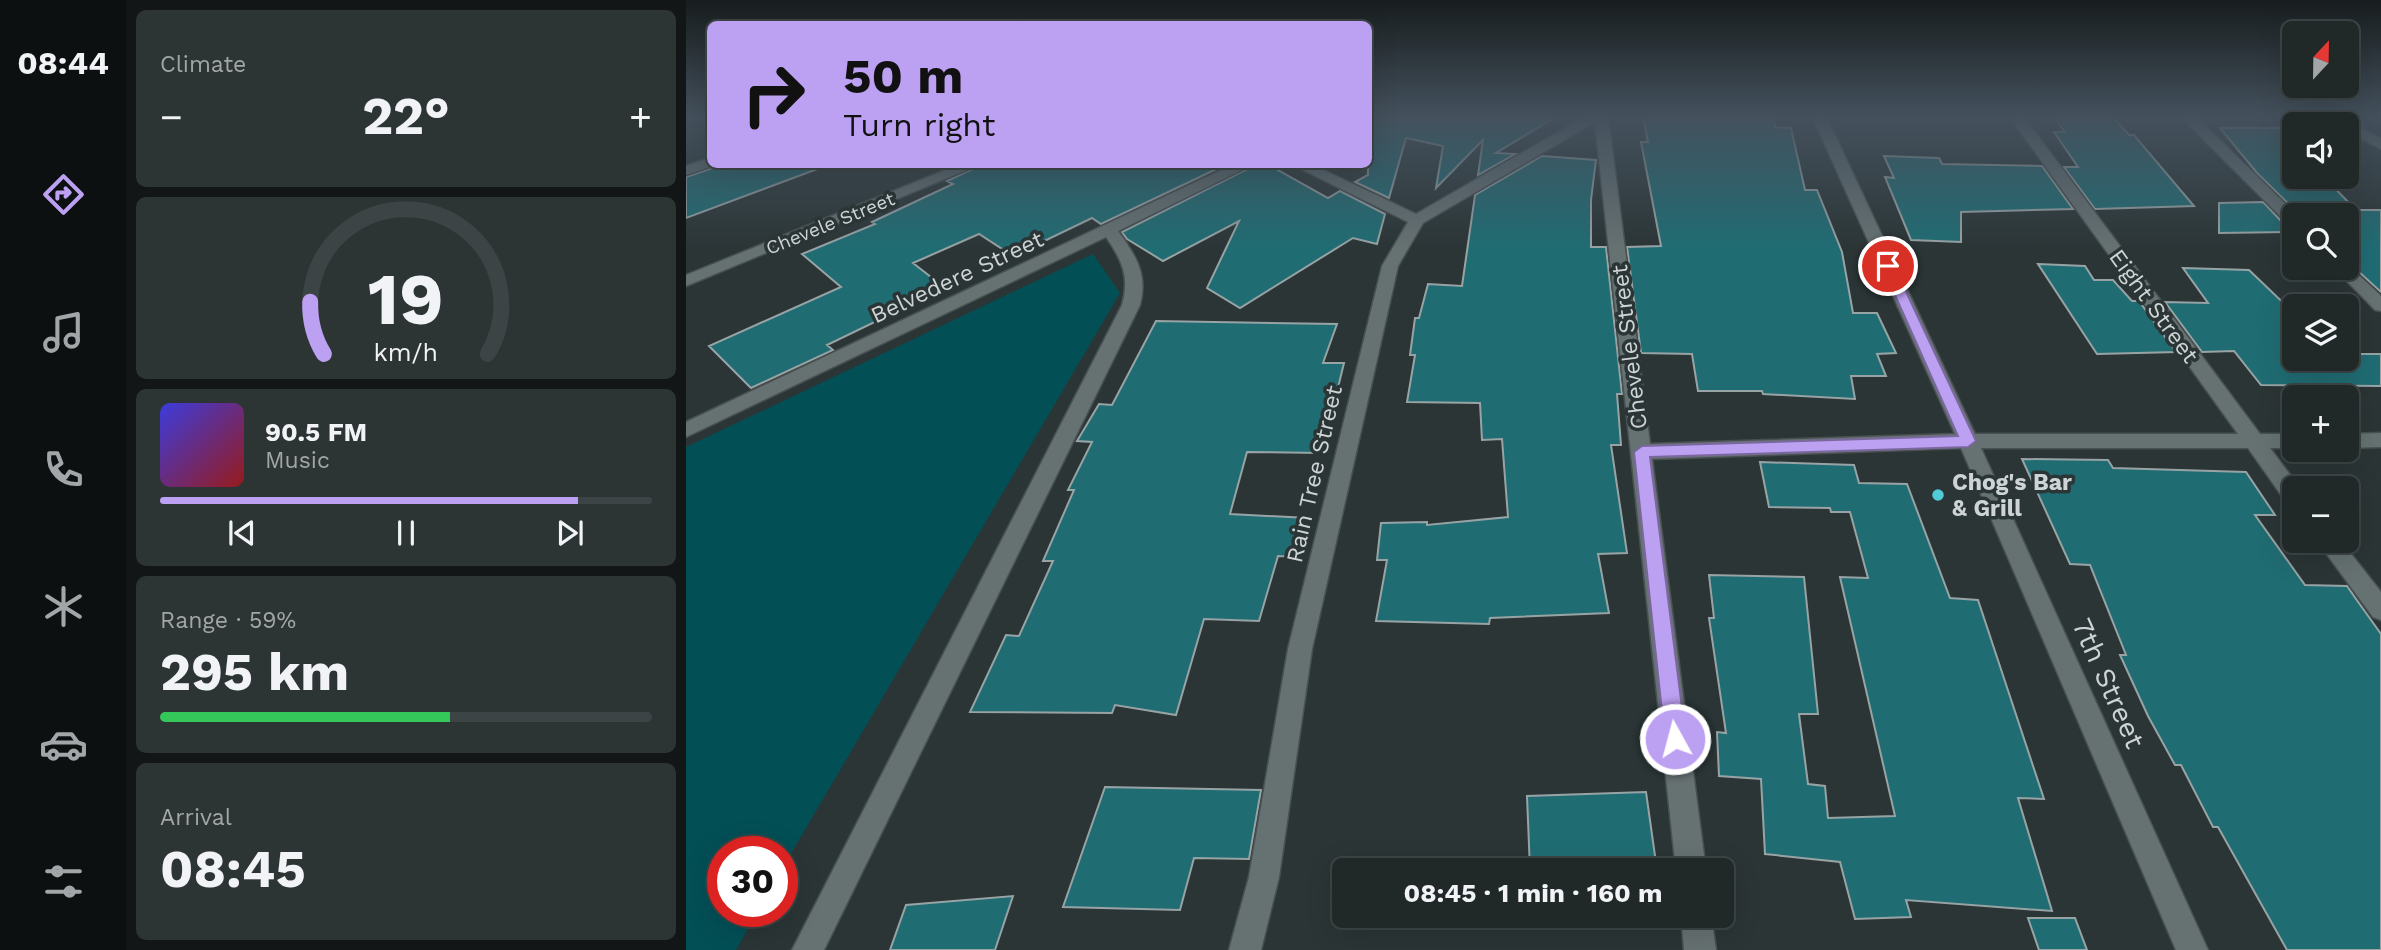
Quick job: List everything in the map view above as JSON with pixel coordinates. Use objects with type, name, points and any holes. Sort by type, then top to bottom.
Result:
[{"type":"street","name":"Rain Tree Street","points":[[1245,950],[1264,877],[1300,649],[1390,266],[1417,220],[1519,160]]},
{"type":"street","name":"Chevele Street","points":[[1606,160],[1690,858]]},
{"type":"street","name":"7th Street","points":[[1839,160],[1968,441],[2192,950]]},
{"type":"street","name":"Eight Street","points":[[2048,160],[2282,480]]},
{"type":"street","points":[[2232,160],[2282,209]]},
{"type":"street","points":[[686,171],[707,163]]},
{"type":"street","name":"Chevele Street","points":[[686,281],[964,168]]},
{"type":"street","name":"Belvedere Street","points":[[686,430],[1109,230],[1230,168]]},
{"type":"street","points":[[1306,168],[1417,220]]},
{"type":"street","points":[[808,950],[1131,305],[1137,289],[1134,267],[1109,230]]},
{"type":"street","points":[[2354,280],[2381,306]]},
{"type":"street","points":[[2359,441],[2381,440]]},
{"type":"street","points":[[1642,452],[1968,441],[2282,442]]},
{"type":"street","points":[[2337,553],[2381,610]]},
{"type":"street","points":[[1697,928],[1700,950]]},
{"type":"shaded area","points":[[1093,254],[1120,293],[798,842],[798,836],[707,836],[707,927],[749,927],[736,950],[686,950],[686,447]]},
{"type":"building","points":[[1372,160],[1400,160],[1389,198],[1355,182],[1368,175]]},
{"type":"building","points":[[1441,160],[1463,160],[1436,188]]},
{"type":"building","points":[[1480,160],[1504,160],[1478,175]]},
{"type":"building","points":[[1535,160],[1596,160],[1591,200],[1591,247],[1606,247],[1622,394],[1617,394],[1621,445],[1611,445],[1627,553],[1598,554],[1609,613],[1490,618],[1489,624],[1376,621],[1387,560],[1377,560],[1381,523],[1427,522],[1427,525],[1508,517],[1502,439],[1482,440],[1480,403],[1407,402],[1415,355],[1410,355],[1415,318],[1419,318],[1428,284],[1462,286],[1475,195]]},
{"type":"building","points":[[1645,160],[1798,160],[1805,190],[1817,190],[1842,252],[1853,313],[1877,313],[1896,353],[1877,354],[1886,376],[1851,376],[1855,399],[1763,394],[1762,391],[1698,391],[1692,354],[1641,353],[1627,247],[1661,246]]},
{"type":"building","points":[[1886,160],[2042,166],[2073,209],[1961,212],[1961,242],[1911,240],[1885,177],[1894,178]]},
{"type":"building","points":[[2073,160],[2155,160],[2194,206],[2095,209],[2064,167],[2078,167]]},
{"type":"building","points":[[2247,160],[2282,160],[2282,189],[2336,189],[2349,203],[2288,203]]},
{"type":"building","points":[[713,168],[820,168],[686,218],[686,177]]},
{"type":"building","points":[[975,168],[1219,168],[1101,224],[1092,218],[1013,256],[979,234],[913,263],[945,288],[827,345],[833,350],[751,388],[709,346],[841,287],[802,254],[875,224],[872,222],[953,184],[947,181]]},
{"type":"building","points":[[1249,168],[1274,168],[1328,198],[1340,191],[1385,214],[1377,244],[1353,238],[1240,308],[1207,288],[1239,221],[1163,261],[1127,239],[1122,232]]},
{"type":"building","points":[[2263,202],[2282,222],[2282,232],[2219,233],[2219,203]]},
{"type":"building","points":[[2359,210],[2381,210],[2381,292],[2359,272]]},
{"type":"building","points":[[2038,264],[2085,266],[2094,280],[2113,280],[2132,301],[2139,301],[2176,352],[2097,354]]},
{"type":"building","points":[[2183,268],[2249,270],[2282,302],[2282,371],[2359,371],[2359,354],[2381,354],[2381,386],[2261,385],[2234,351],[2202,352],[2165,302],[2208,303]]},
{"type":"building","points":[[1156,321],[1337,324],[1323,363],[1344,363],[1322,453],[1247,452],[1230,514],[1308,518],[1296,557],[1278,556],[1259,621],[1204,619],[1176,715],[1115,705],[1112,713],[970,712],[1006,635],[1019,636],[1053,561],[1043,561],[1074,490],[1068,490],[1092,442],[1077,441],[1099,404],[1112,405]]},
{"type":"building","points":[[2022,459],[2108,460],[2113,468],[2246,472],[2275,515],[2255,515],[2305,585],[2347,586],[2381,634],[2381,950],[2287,950],[2218,827],[2213,827],[2181,765],[2175,765],[2148,716],[2120,655],[2126,655],[2090,565],[2070,564]]},
{"type":"building","points":[[1760,462],[1854,465],[1859,483],[1907,484],[1950,598],[1978,600],[2044,799],[2018,798],[2052,911],[1906,900],[1911,917],[1855,919],[1840,862],[1765,854],[1761,779],[1719,776],[1717,732],[1726,733],[1709,618],[1714,618],[1709,575],[1804,577],[1818,714],[1799,714],[1808,784],[1825,786],[1828,818],[1895,816],[1840,577],[1868,578],[1850,512],[1831,512],[1830,508],[1769,507]]},
{"type":"building","points":[[1105,787],[1261,790],[1249,859],[1194,858],[1180,910],[1063,907]]},
{"type":"building","points":[[1646,792],[1655,858],[1530,858],[1527,796]]},
{"type":"building","points":[[1013,896],[995,950],[890,950],[906,905]]},
{"type":"building","points":[[2028,918],[2075,918],[2087,950],[2039,950]]},
{"type":"place","name":"Chog's Bar & Grill","points":[[1938,495]]},
{"type":"route","points":[[1675,739],[1642,452],[1968,441],[1888,266]]}]
